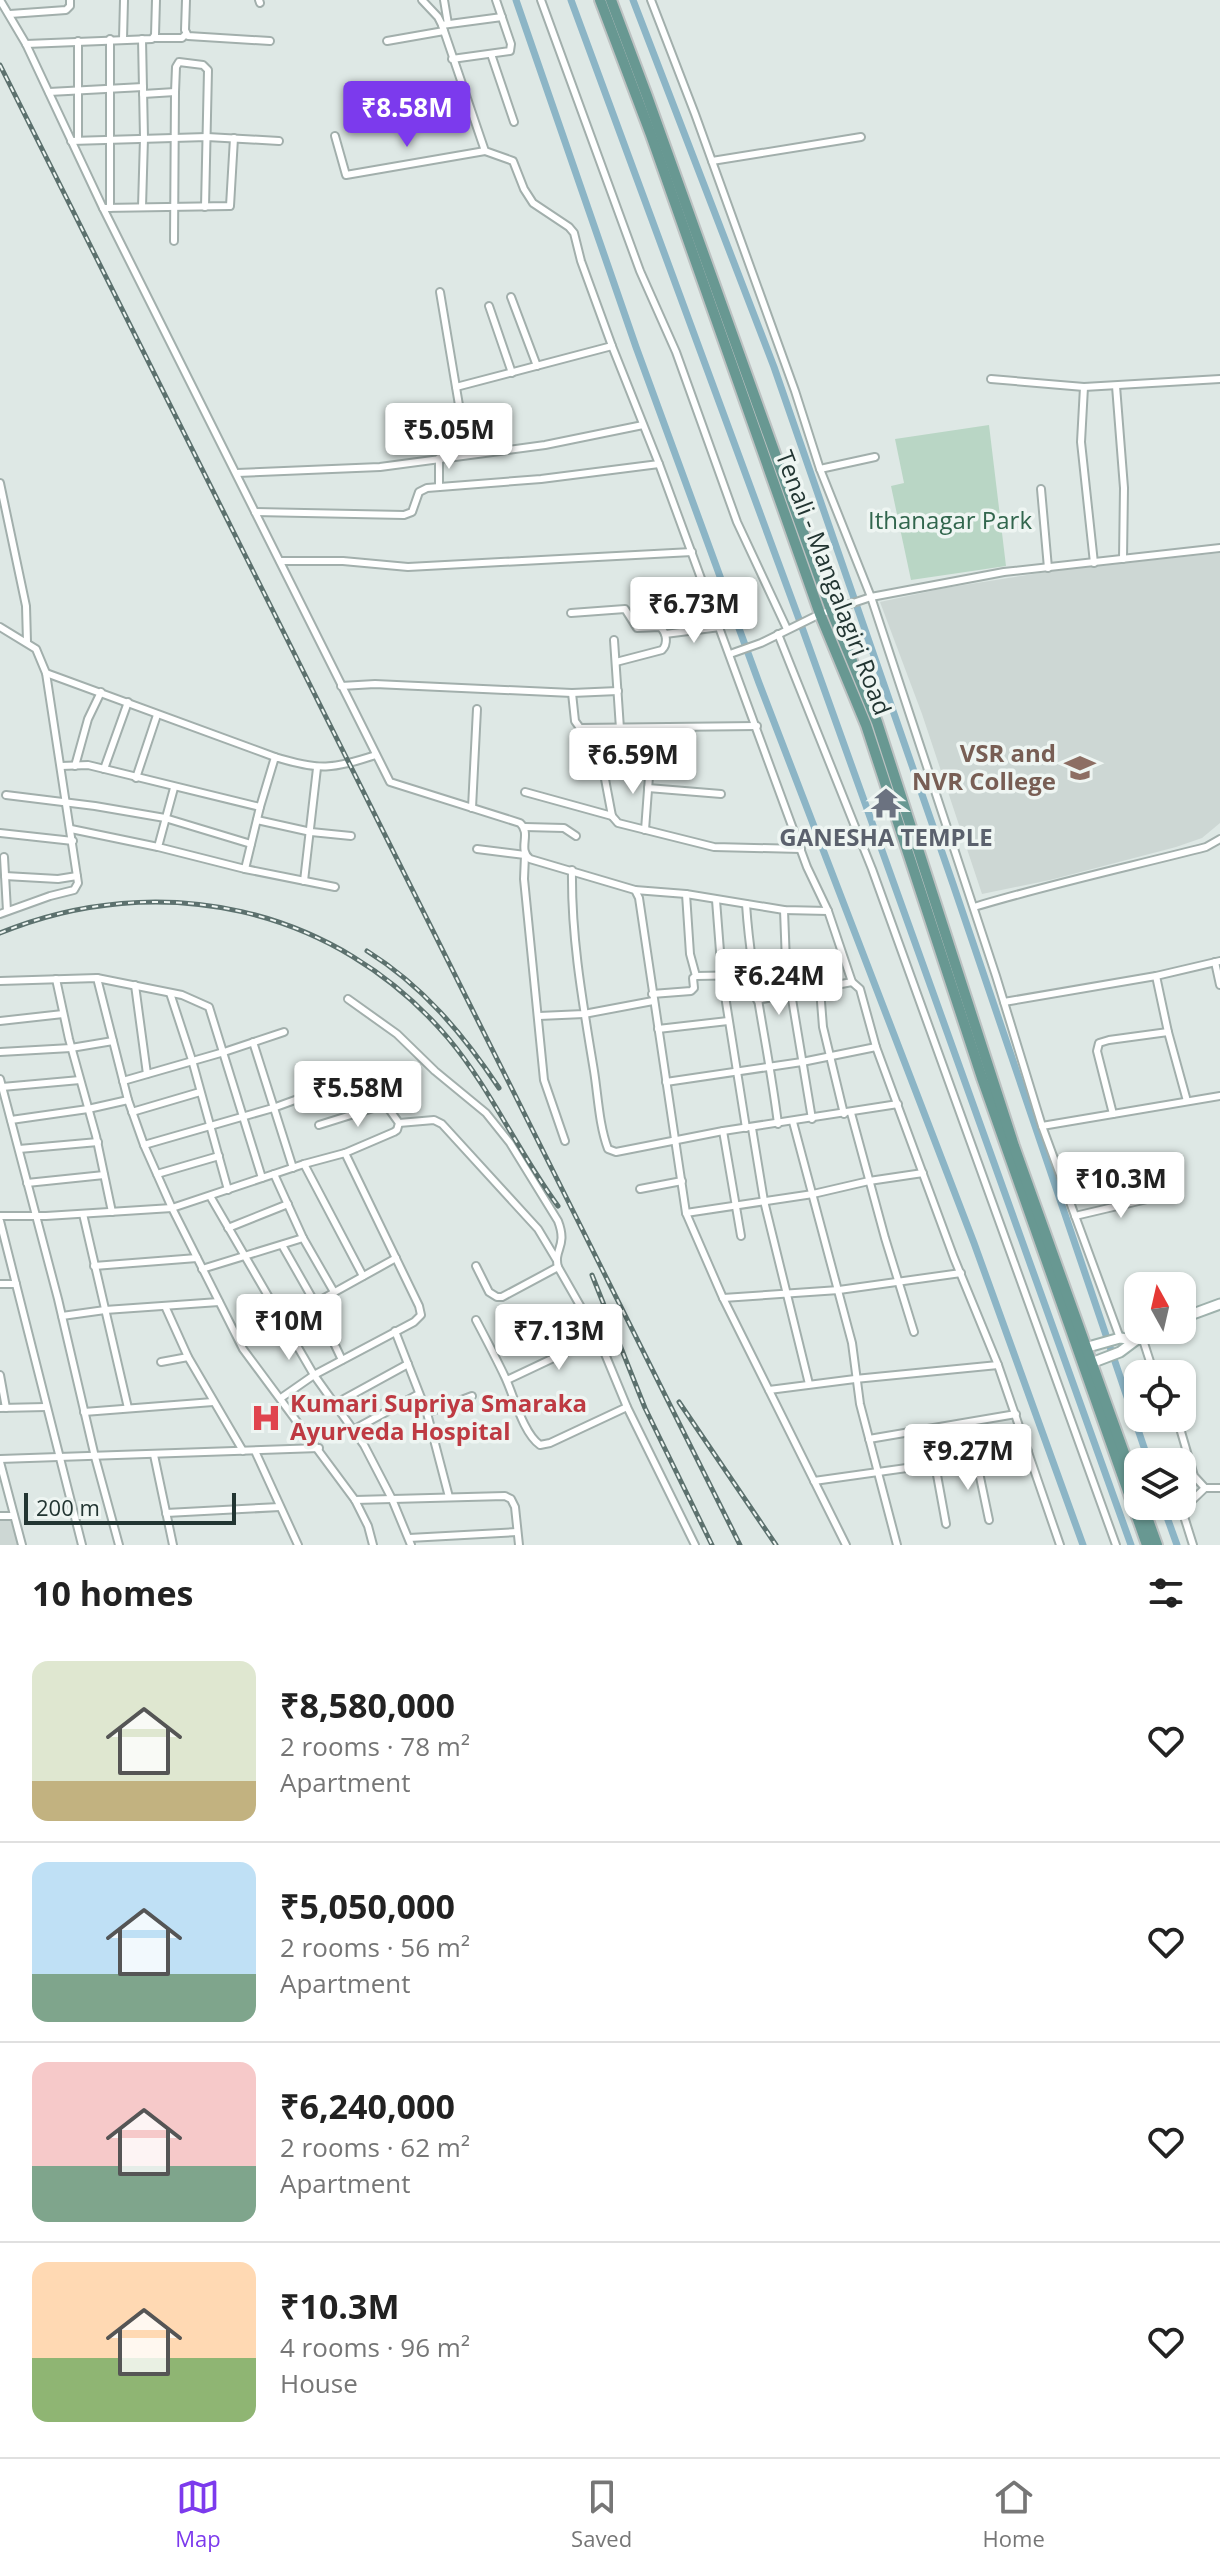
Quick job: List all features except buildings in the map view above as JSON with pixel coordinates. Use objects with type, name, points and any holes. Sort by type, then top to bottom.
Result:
[{"type":"main road","name":"Tenali - Mangalagiri Road","points":[[600,0],[866,725],[982,1078],[1124,1454]]},
{"type":"main road","name":"Tenali - Mangalagiri Road","points":[[611,0],[825,612]]},
{"type":"main road","name":"Tenali - Mangalagiri Road","points":[[1090,1363],[1147,1545]]},
{"type":"main road","points":[[1148,1520],[1157,1545]]},
{"type":"street","points":[[0,0],[26,44],[390,782],[525,827],[564,828],[576,836]]},
{"type":"street","points":[[10,14],[66,10],[70,0]]},
{"type":"street","points":[[123,39],[124,0]]},
{"type":"street","points":[[155,38],[156,0]]},
{"type":"street","points":[[26,44],[182,38],[186,34],[186,0]]},
{"type":"street","points":[[422,0],[444,27]]},
{"type":"street","points":[[444,0],[444,27],[452,59],[485,151]]},
{"type":"street","points":[[452,59],[507,52],[512,48],[496,0]]},
{"type":"street","points":[[541,0],[640,271],[676,352],[737,522],[787,629]]},
{"type":"street","points":[[651,0],[712,161],[868,598],[974,907],[1042,1126],[1118,1338]]},
{"type":"street","points":[[387,41],[502,17]]},
{"type":"street","points":[[186,34],[270,41]]},
{"type":"street","points":[[107,208],[110,39]]},
{"type":"street","points":[[142,39],[142,207]]},
{"type":"street","points":[[74,141],[79,91],[78,41]]},
{"type":"street","points":[[491,54],[514,122]]},
{"type":"street","points":[[174,241],[175,92],[179,62],[206,66],[208,74],[205,207]]},
{"type":"street","points":[[49,92],[110,89],[175,92]]},
{"type":"street","points":[[335,136],[346,175],[485,151],[513,161],[533,203],[572,230],[612,346],[659,464],[801,849],[828,911],[852,982],[860,989],[876,1047],[998,1365],[1060,1545]]},
{"type":"street","points":[[74,141],[175,137],[279,141]]},
{"type":"street","points":[[712,161],[861,137]]},
{"type":"street","points":[[107,208],[227,207],[231,204],[234,138]]},
{"type":"street","points":[[440,292],[463,429]]},
{"type":"street","points":[[511,297],[537,366]]},
{"type":"street","points":[[489,306],[512,373]]},
{"type":"street","points":[[456,387],[612,346]]},
{"type":"street","points":[[991,379],[1084,387],[1220,379]]},
{"type":"street","points":[[1116,386],[1124,488],[1123,559]]},
{"type":"street","points":[[1084,387],[1081,442],[1094,563]]},
{"type":"street","points":[[237,473],[373,468],[545,445],[643,425]]},
{"type":"street","points":[[820,469],[875,457]]},
{"type":"street","points":[[439,458],[439,487]]},
{"type":"street","points":[[255,512],[404,515],[412,512],[422,489],[541,479],[659,464]]},
{"type":"street","points":[[0,483],[26,606],[27,642]]},
{"type":"street","points":[[1041,489],[1048,568]]},
{"type":"street","points":[[730,654],[761,643],[825,612],[868,598],[1004,572],[1220,548]]},
{"type":"street","points":[[280,561],[336,561],[408,567],[692,552]]},
{"type":"street","points":[[571,613],[625,609],[637,628],[660,627],[665,634],[666,644],[662,650],[616,662]]},
{"type":"street","points":[[0,627],[36,649],[46,673],[78,883],[74,890],[4,912],[4,857]]},
{"type":"street","points":[[665,634],[720,627]]},
{"type":"street","points":[[778,634],[872,869],[1116,1545]]},
{"type":"street","points":[[614,640],[623,773]]},
{"type":"street","points":[[46,673],[275,757],[317,768],[329,768],[376,755]]},
{"type":"street","points":[[341,686],[375,684],[572,693],[618,691]]},
{"type":"street","points":[[75,766],[88,719],[101,692]]},
{"type":"street","points":[[572,693],[578,727],[757,726]]},
{"type":"street","points":[[104,769],[128,702]]},
{"type":"street","points":[[472,808],[477,709]]},
{"type":"street","points":[[136,778],[157,715]]},
{"type":"street","points":[[245,869],[275,757]]},
{"type":"street","points":[[645,830],[650,763]]},
{"type":"street","points":[[61,766],[88,765],[260,807]]},
{"type":"street","points":[[304,881],[317,768]]},
{"type":"street","points":[[605,779],[612,816],[618,823],[714,847],[801,849]]},
{"type":"street","points":[[158,847],[174,788]]},
{"type":"street","points":[[648,788],[721,794]]},
{"type":"street","points":[[525,792],[612,816]]},
{"type":"street","points":[[6,795],[165,818],[251,844]]},
{"type":"street","points":[[257,820],[311,832],[351,836]]},
{"type":"street","points":[[525,827],[524,879],[546,1089],[565,1141]]},
{"type":"street","points":[[71,829],[335,887]]},
{"type":"street","points":[[0,833],[73,841]]},
{"type":"street","points":[[974,907],[1032,889],[1206,847],[1220,839]]},
{"type":"street","points":[[477,849],[525,855],[635,890],[686,894],[784,910],[828,911]]},
{"type":"street","points":[[572,870],[571,917],[584,1014],[608,1149],[616,1152],[723,1131],[898,1104]]},
{"type":"street","points":[[5,876],[58,879],[77,876]]},
{"type":"street","points":[[635,890],[639,898],[686,1213],[723,1298],[846,1545]]},
{"type":"street","points":[[539,1016],[584,1014],[693,990],[696,976],[690,954],[686,894]]},
{"type":"street","points":[[716,900],[722,977],[737,1072],[764,1201],[809,1384]]},
{"type":"street","points":[[746,904],[753,975],[778,1124]]},
{"type":"street","points":[[784,910],[786,963],[812,1119]]},
{"type":"street","points":[[1004,1002],[1218,962],[1220,985]]},
{"type":"street","points":[[696,976],[753,975]]},
{"type":"street","points":[[1156,976],[1187,1101]]},
{"type":"street","points":[[97,978],[128,1100],[172,1208],[243,1349],[355,1500],[368,1526],[373,1545]]},
{"type":"street","points":[[0,981],[97,978],[170,993],[209,1007],[262,1178]]},
{"type":"street","points":[[56,979],[71,1048],[98,1142],[112,1212]]},
{"type":"street","points":[[757,1000],[852,982]]},
{"type":"street","points":[[135,985],[147,1074]]},
{"type":"street","points":[[820,989],[823,1027],[830,1057],[914,1332]]},
{"type":"street","points":[[170,993],[228,1190]]},
{"type":"street","points":[[348,999],[397,1034],[435,1071],[486,1113],[510,1143],[558,1221],[563,1234],[557,1263],[502,1297],[489,1292],[476,1266]]},
{"type":"street","points":[[0,1021],[63,1014]]},
{"type":"street","points":[[658,1029],[728,1021]]},
{"type":"street","points":[[123,1081],[284,1032]]},
{"type":"street","points":[[1113,1114],[1097,1051],[1099,1043],[1168,1032]]},
{"type":"street","points":[[0,1052],[71,1048],[113,1041]]},
{"type":"street","points":[[253,1042],[293,1168]]},
{"type":"street","points":[[666,1082],[802,1062],[876,1047]]},
{"type":"street","points":[[144,1145],[273,1108],[361,1076],[367,1078],[399,1123]]},
{"type":"street","points":[[80,1080],[1,1083],[119,1545]]},
{"type":"street","points":[[132,1112],[200,1092]]},
{"type":"street","points":[[1042,1126],[1220,1096]]},
{"type":"street","points":[[11,1120],[128,1100]]},
{"type":"street","points":[[319,1125],[386,1104]]},
{"type":"street","points":[[399,1123],[434,1120],[442,1124],[538,1229],[598,1337],[627,1407],[695,1545]]},
{"type":"street","points":[[793,1122],[839,1290],[852,1343],[855,1379],[897,1545]]},
{"type":"street","points":[[82,1545],[0,1218],[172,1208],[345,1153],[394,1132],[399,1123]]},
{"type":"street","points":[[723,1131],[741,1236]]},
{"type":"street","points":[[19,1149],[98,1142]]},
{"type":"street","points":[[281,1398],[314,1375],[414,1322],[421,1315],[345,1153]]},
{"type":"street","points":[[157,1174],[219,1156]]},
{"type":"street","points":[[304,1164],[363,1276]]},
{"type":"street","points":[[686,1213],[813,1194],[923,1173]]},
{"type":"street","points":[[274,1174],[303,1238],[334,1292]]},
{"type":"street","points":[[27,1183],[104,1175]]},
{"type":"street","points":[[640,1189],[682,1181]]},
{"type":"street","points":[[210,1196],[314,1375],[364,1445],[410,1542],[517,1532]]},
{"type":"street","points":[[1075,1216],[1160,1196]]},
{"type":"street","points":[[228,1228],[288,1204]]},
{"type":"street","points":[[83,1214],[128,1408]]},
{"type":"street","points":[[202,1269],[303,1238]]},
{"type":"street","points":[[282,1245],[315,1303],[342,1360]]},
{"type":"street","points":[[0,1254],[8,1254]]},
{"type":"street","points":[[94,1266],[197,1258]]},
{"type":"street","points":[[315,1303],[396,1258]]},
{"type":"street","points":[[723,1298],[839,1290],[961,1273]]},
{"type":"street","points":[[0,1284],[16,1284]]},
{"type":"street","points":[[62,1316],[219,1302]]},
{"type":"street","points":[[1196,1313],[1220,1304]]},
{"type":"street","points":[[165,1306],[188,1357],[243,1451]]},
{"type":"street","points":[[476,1320],[507,1380],[528,1431],[540,1445],[627,1407]]},
{"type":"street","points":[[395,1331],[427,1413],[449,1497]]},
{"type":"street","points":[[507,1380],[598,1337]]},
{"type":"street","points":[[1084,1348],[1124,1339]]},
{"type":"street","points":[[1090,1363],[1133,1344]]},
{"type":"street","points":[[161,1362],[188,1357]]},
{"type":"street","points":[[335,1404],[408,1364]]},
{"type":"street","points":[[769,1390],[998,1365]]},
{"type":"street","points":[[0,1376],[3,1408],[46,1407]]},
{"type":"street","points":[[353,1430],[419,1394]]},
{"type":"street","points":[[427,1413],[472,1396]]},
{"type":"street","points":[[84,1412],[213,1402]]},
{"type":"street","points":[[869,1439],[1016,1414]]},
{"type":"street","points":[[1180,1432],[1194,1476],[1202,1486],[1220,1488]]},
{"type":"street","points":[[22,1545],[0,1461],[319,1448]]},
{"type":"street","points":[[255,1451],[298,1545]]},
{"type":"street","points":[[814,1481],[1028,1451]]},
{"type":"street","points":[[154,1455],[173,1545]]},
{"type":"street","points":[[976,1458],[989,1520]]},
{"type":"street","points":[[935,1464],[946,1524]]},
{"type":"street","points":[[1193,1545],[1182,1510],[1202,1486]]},
{"type":"street","points":[[355,1500],[497,1496],[511,1499],[515,1507],[519,1545]]},
{"type":"street","points":[[166,1513],[280,1507]]},
{"type":"street","points":[[0,1516],[14,1516]]},
{"type":"shaded area","name":"VSR and NVR College","points":[[1220,553],[1220,823],[1202,838],[1176,847],[1050,880],[982,894],[922,714],[880,602],[1052,571]]},
{"type":"shaded area","points":[[0,1519],[10,1519],[18,1545],[0,1545]]},
{"type":"green space","name":"Ithanagar Park","points":[[989,425],[1006,566],[911,580],[891,486],[904,483],[895,439]]},
{"type":"waterway","points":[[516,0],[636,347],[759,683],[974,1243],[1083,1545]]},
{"type":"waterway","points":[[571,0],[799,619],[1131,1545]]},
{"type":"waterway","points":[[633,0],[774,367],[1144,1448]]},
{"type":"waterway","points":[[1168,1520],[1177,1545]]},
{"type":"railway","points":[[0,65],[740,1545]]},
{"type":"railway","points":[[0,933],[60,913],[121,903],[182,903],[242,912],[299,930],[353,957],[403,993],[448,1038],[478,1078],[558,1206]]},
{"type":"railway","points":[[367,951],[424,995],[471,1049],[499,1088]]},
{"type":"railway","points":[[592,1275],[645,1408],[712,1545]]},
{"type":"railway","points":[[679,1402],[776,1545]]},
{"type":"place","name":"VSR and NVR College","points":[[1080,768]]},
{"type":"place","name":"GANESHA TEMPLE","points":[[886,803]]},
{"type":"place","name":"Kumari Supriya Smaraka Ayurveda Hospital","points":[[266,1418]]}]
